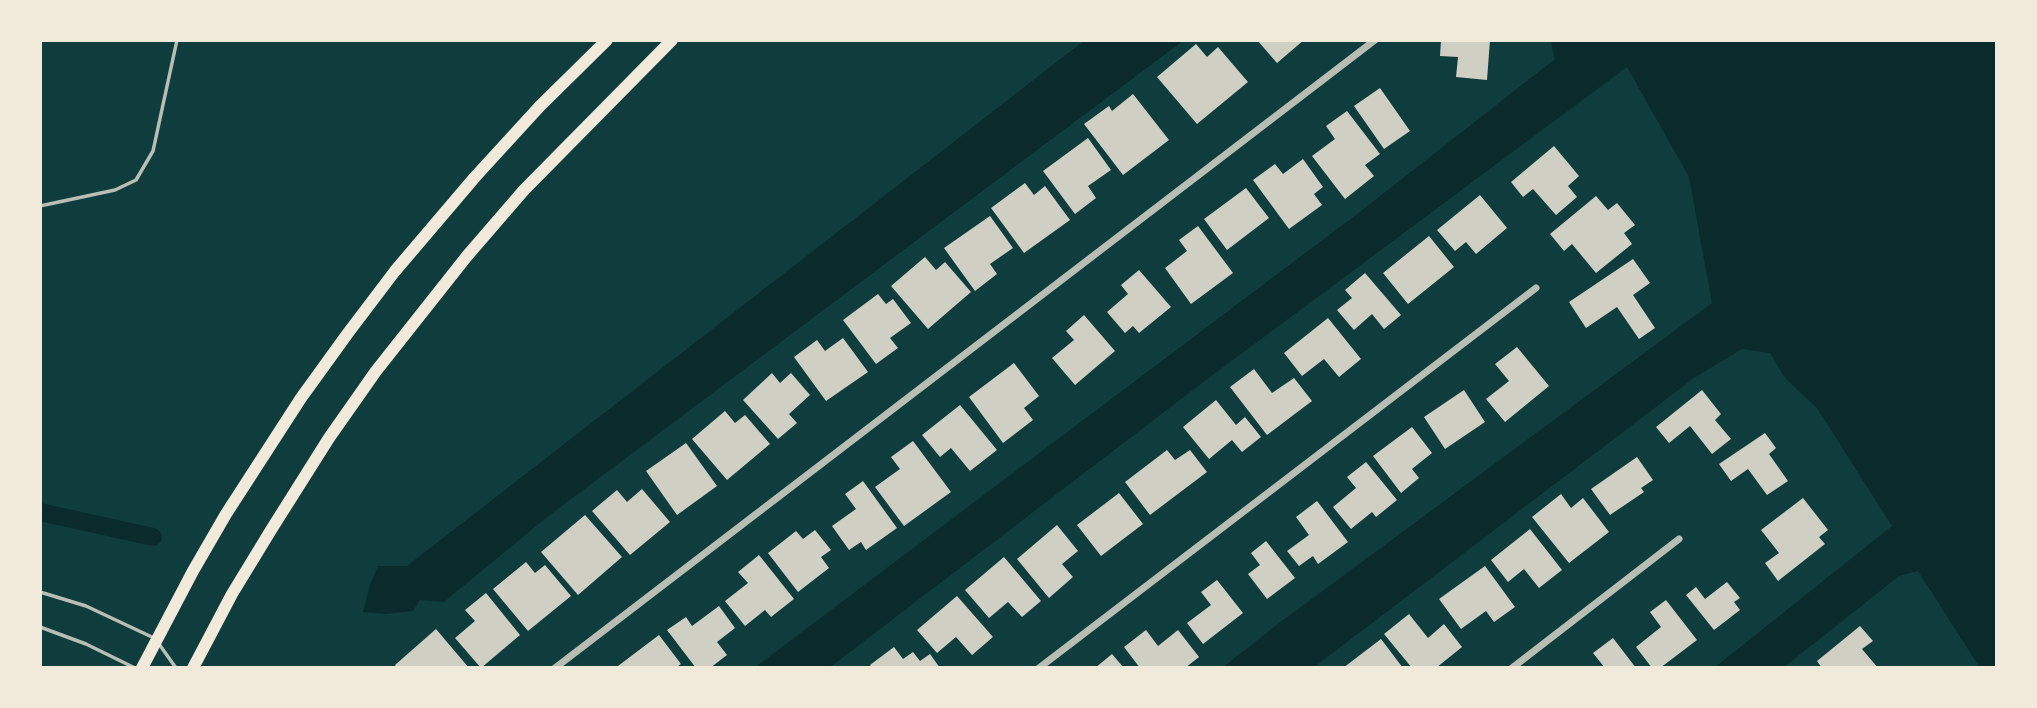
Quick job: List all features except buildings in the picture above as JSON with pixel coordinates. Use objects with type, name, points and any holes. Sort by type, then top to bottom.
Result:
[{"type":"main road","points":[[142,668],[226,514],[301,398],[348,332],[475,177],[540,106],[607,40]]},
{"type":"main road","points":[[193,668],[232,594],[293,495],[337,427],[415,320],[524,190],[672,40]]},
{"type":"street","points":[[555,668],[1374,40]]},
{"type":"street","points":[[1039,668],[1536,288]]},
{"type":"street","points":[[1512,668],[1679,539]]},
{"type":"lane","points":[[40,206],[115,190],[136,180],[153,151],[177,40]]},
{"type":"lane","points":[[40,592],[86,606],[157,640],[176,668]]},
{"type":"lane","points":[[40,627],[86,644],[135,668]]},
{"type":"water","points":[[1085,40],[1184,40],[547,517],[444,602],[420,600],[413,611],[386,614],[363,612],[378,566],[407,566]]},
{"type":"water","points":[[1550,40],[1997,40],[1997,668],[1980,668],[1918,571],[1899,576],[1783,668],[1714,668],[1892,526],[1817,408],[1785,378],[1770,353],[1742,349],[1694,378],[1313,668],[1222,668],[1712,303],[1689,177],[1627,67],[1202,383],[829,668],[754,668],[1361,211],[1555,59]]},
{"type":"waterway","points":[[40,512],[153,537]]}]
